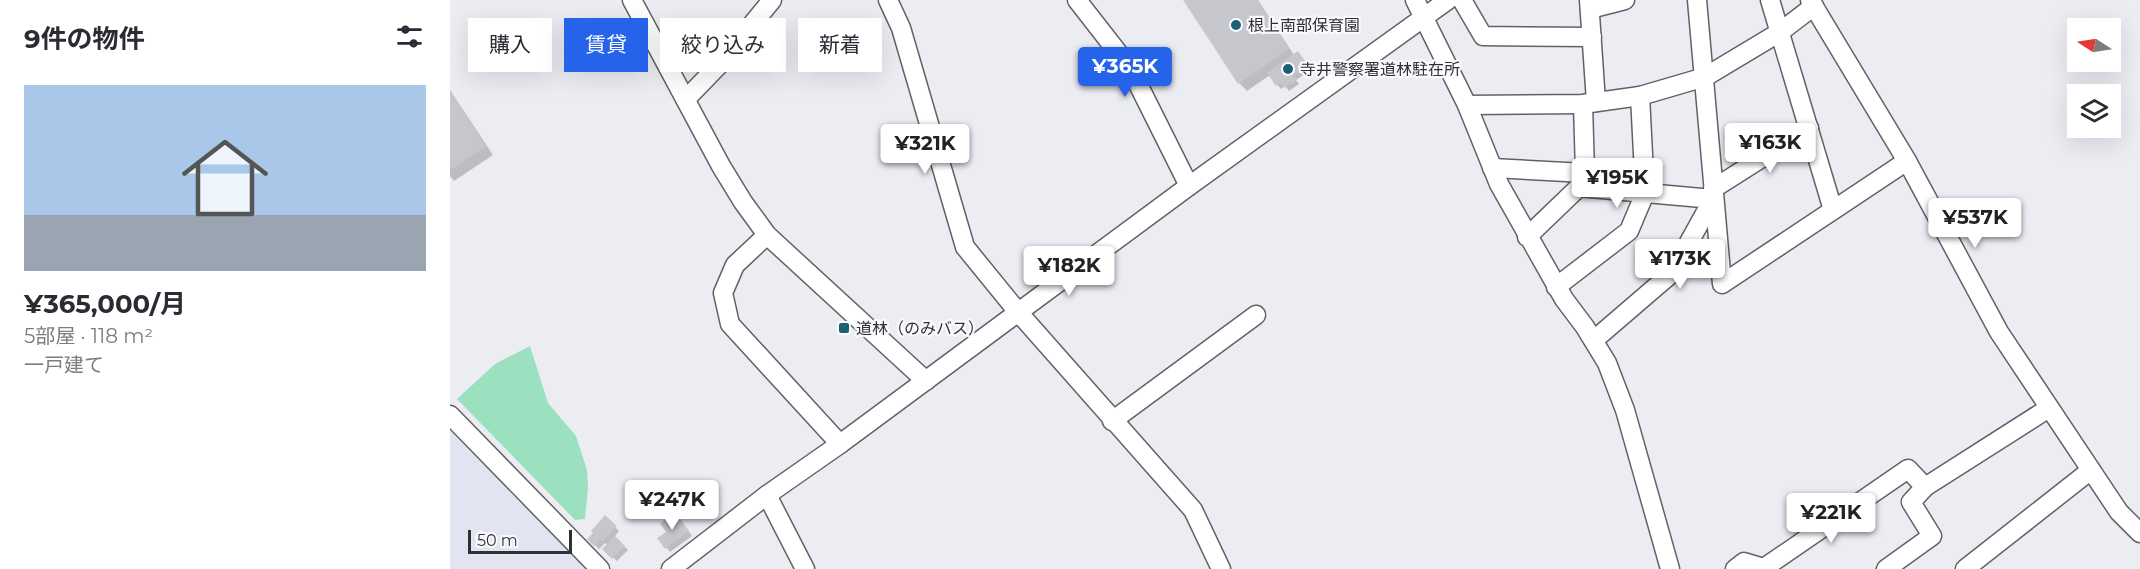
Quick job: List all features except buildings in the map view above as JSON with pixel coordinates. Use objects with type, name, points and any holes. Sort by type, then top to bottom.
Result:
[{"type":"street","points":[[632,0],[662,60],[686,99],[721,166],[743,202],[768,235],[926,381]]},
{"type":"street","points":[[686,99],[718,66],[772,0]]},
{"type":"street","points":[[888,0],[901,28],[965,247],[1112,421],[1193,510],[1221,569]]},
{"type":"street","points":[[1077,0],[1130,68],[1189,186]]},
{"type":"street","points":[[1415,0],[1467,105],[1492,168],[1527,237],[1556,287],[1594,340],[1607,363],[1625,410],[1670,569]]},
{"type":"street","points":[[671,569],[767,495],[840,444],[1189,186],[1448,0]]},
{"type":"street","points":[[1462,0],[1484,36],[1592,37]]},
{"type":"street","points":[[1527,237],[1582,180],[1590,103],[1592,37],[1589,5],[1625,0]]},
{"type":"street","points":[[1697,0],[1722,284],[1907,161]]},
{"type":"street","points":[[1770,0],[1833,210]]},
{"type":"street","points":[[1467,105],[1590,103],[1640,96],[1704,77],[1780,32],[1812,3],[1907,161],[2000,332],[2119,512],[2140,533]]},
{"type":"street","points":[[1556,287],[1629,231],[1645,193],[1640,96]]},
{"type":"street","points":[[1594,340],[1672,273],[1713,194],[1809,128]]},
{"type":"street","points":[[1492,168],[1582,180],[1645,193],[1713,194]]},
{"type":"street","points":[[768,235],[735,265],[723,293],[730,324],[840,444]]},
{"type":"street","points":[[1112,421],[1256,315]]},
{"type":"street","points":[[1886,569],[1932,536],[1911,502],[1925,488],[2049,408]]},
{"type":"street","points":[[450,415],[600,569]]},
{"type":"street","points":[[1735,569],[1744,562],[1764,568],[1908,469],[1925,488]]},
{"type":"street","points":[[1965,569],[2091,470]]},
{"type":"street","points":[[767,495],[806,569]]},
{"type":"shaded area","points":[[450,431],[586,569],[450,569]]},
{"type":"green space","points":[[530,346],[548,403],[576,436],[587,470],[585,519],[575,520],[457,399],[495,364]]},
{"type":"place","name":"根上南部保育園","points":[[1236,25]]},
{"type":"place","name":"寺井警察署道林駐在所","points":[[1288,69]]},
{"type":"place","name":"道林（のみバス）","points":[[844,328]]}]
